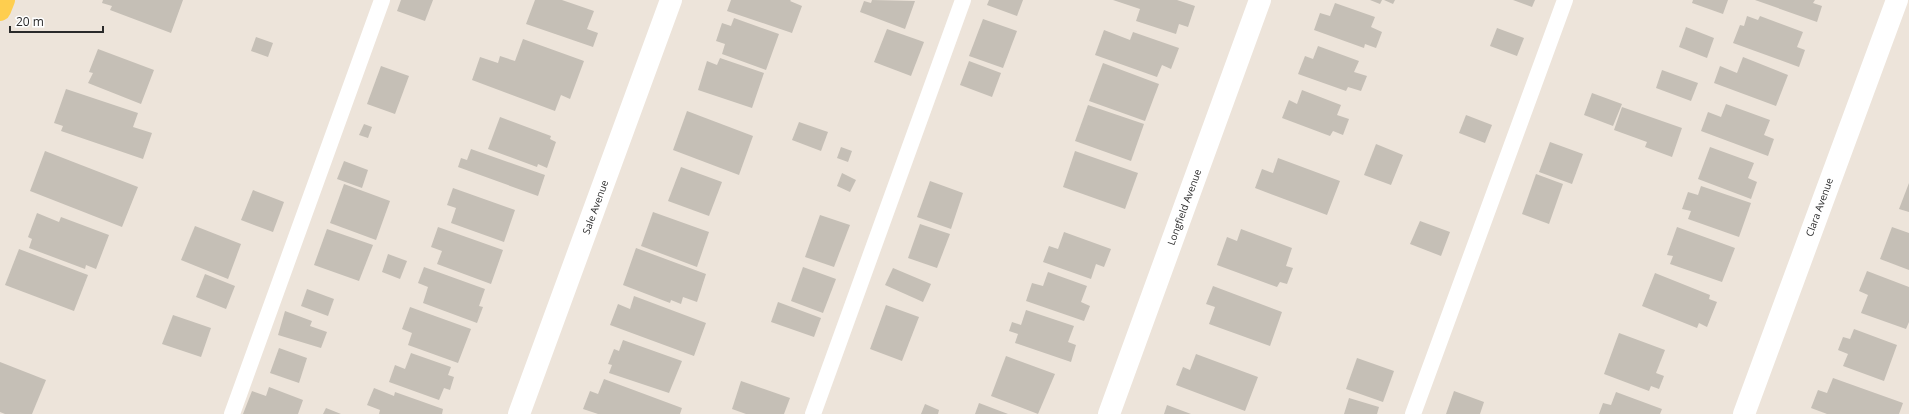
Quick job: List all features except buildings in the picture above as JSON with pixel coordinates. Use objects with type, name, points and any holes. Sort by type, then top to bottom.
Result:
[{"type":"main road","points":[[0,10],[4,0]]},
{"type":"street","name":"Sale Avenue","points":[[519,414],[671,0]]},
{"type":"street","name":"Longfield Avenue","points":[[1109,414],[1260,0]]},
{"type":"street","name":"Clara Avenue","points":[[1744,414],[1897,0]]},
{"type":"lane","points":[[232,414],[382,0]]},
{"type":"lane","points":[[813,414],[963,0]]},
{"type":"lane","points":[[1413,414],[1565,0]]}]
